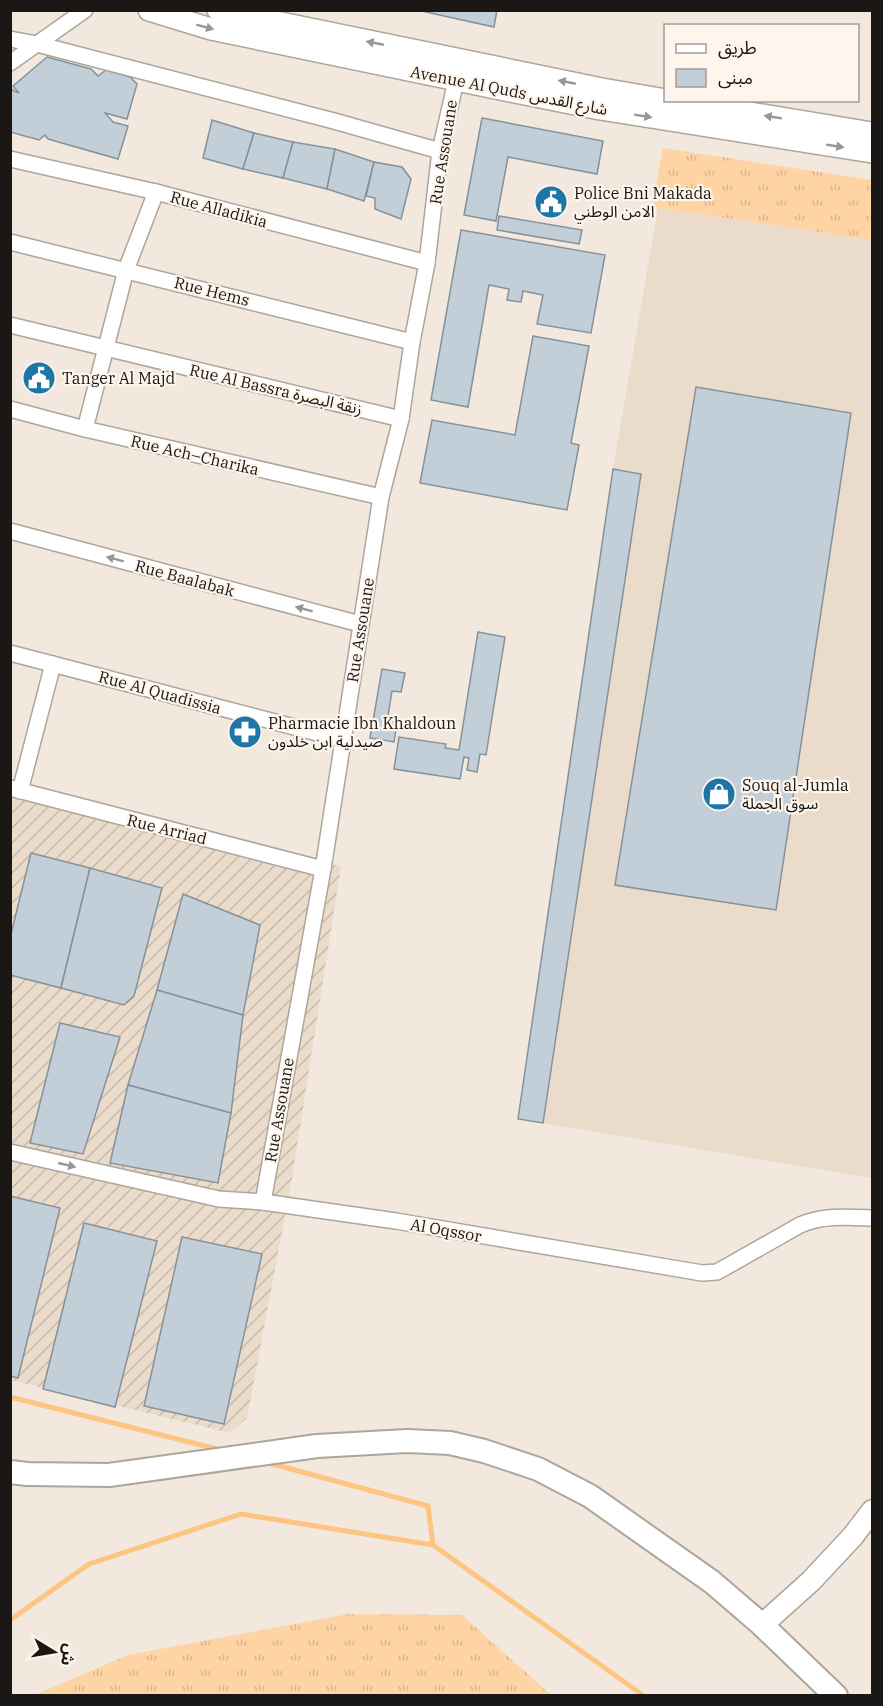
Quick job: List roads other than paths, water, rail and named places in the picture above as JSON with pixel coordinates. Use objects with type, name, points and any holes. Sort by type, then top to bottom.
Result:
[{"type":"main road","name":"Avenue Al Quds شارع القدس","points":[[149,10],[211,29],[458,70],[664,100]]},
{"type":"main road","name":"Avenue Al Quds شارع القدس","points":[[218,10],[268,16],[600,109],[873,152]]},
{"type":"main road","points":[[683,102],[873,133]]},
{"type":"main road","points":[[10,1472],[109,1475],[317,1446],[423,1441],[450,1443],[484,1451],[538,1469],[590,1496],[712,1582],[762,1625],[836,1695]]},
{"type":"main road","points":[[762,1625],[811,1581],[873,1511]]},
{"type":"street","points":[[10,63],[85,10]]},
{"type":"street","points":[[10,39],[334,121],[440,151]]},
{"type":"street","name":"Rue Assouane","points":[[263,1202],[323,869],[381,497],[401,419],[412,342],[427,263],[440,151],[458,70]]},
{"type":"street","name":"Rue Alladikia","points":[[10,159],[156,192],[427,263]]},
{"type":"street","points":[[85,429],[126,270],[156,192]]},
{"type":"street","name":"Rue Hems","points":[[10,242],[412,342]]},
{"type":"street","name":"Rue Al Bassra زنقة البصرة","points":[[10,325],[401,419]]},
{"type":"street","name":"Rue Ach–Charika","points":[[10,409],[85,429],[381,497]]},
{"type":"street","name":"Rue Baalabak","points":[[10,531],[360,624]]},
{"type":"street","name":"Rue Al Quadissia","points":[[10,653],[344,740]]},
{"type":"street","points":[[15,790],[54,664]]},
{"type":"street","name":"Rue Arriad","points":[[15,790],[323,869]]},
{"type":"street","name":"Al Oqssor","points":[[10,1152],[219,1199],[263,1202],[396,1221],[709,1274],[717,1272],[811,1221],[840,1216],[873,1218]]},
{"type":"waterway","points":[[10,1397],[221,1450]]},
{"type":"waterway","points":[[265,1462],[428,1506],[433,1545],[644,1696]]},
{"type":"waterway","points":[[10,1620],[89,1564],[241,1514],[433,1545]]},
{"type":"place","name":"Police Bni Makada الامن الوطني","points":[[551,202]]},
{"type":"place","name":"Tanger Al Majd","points":[[39,378]]},
{"type":"place","name":"Pharmacie Ibn Khaldoun صيدلية ابن خلدون","points":[[245,732]]},
{"type":"place","name":"Souq al-Jumla سوق الجملة","points":[[719,794]]}]
